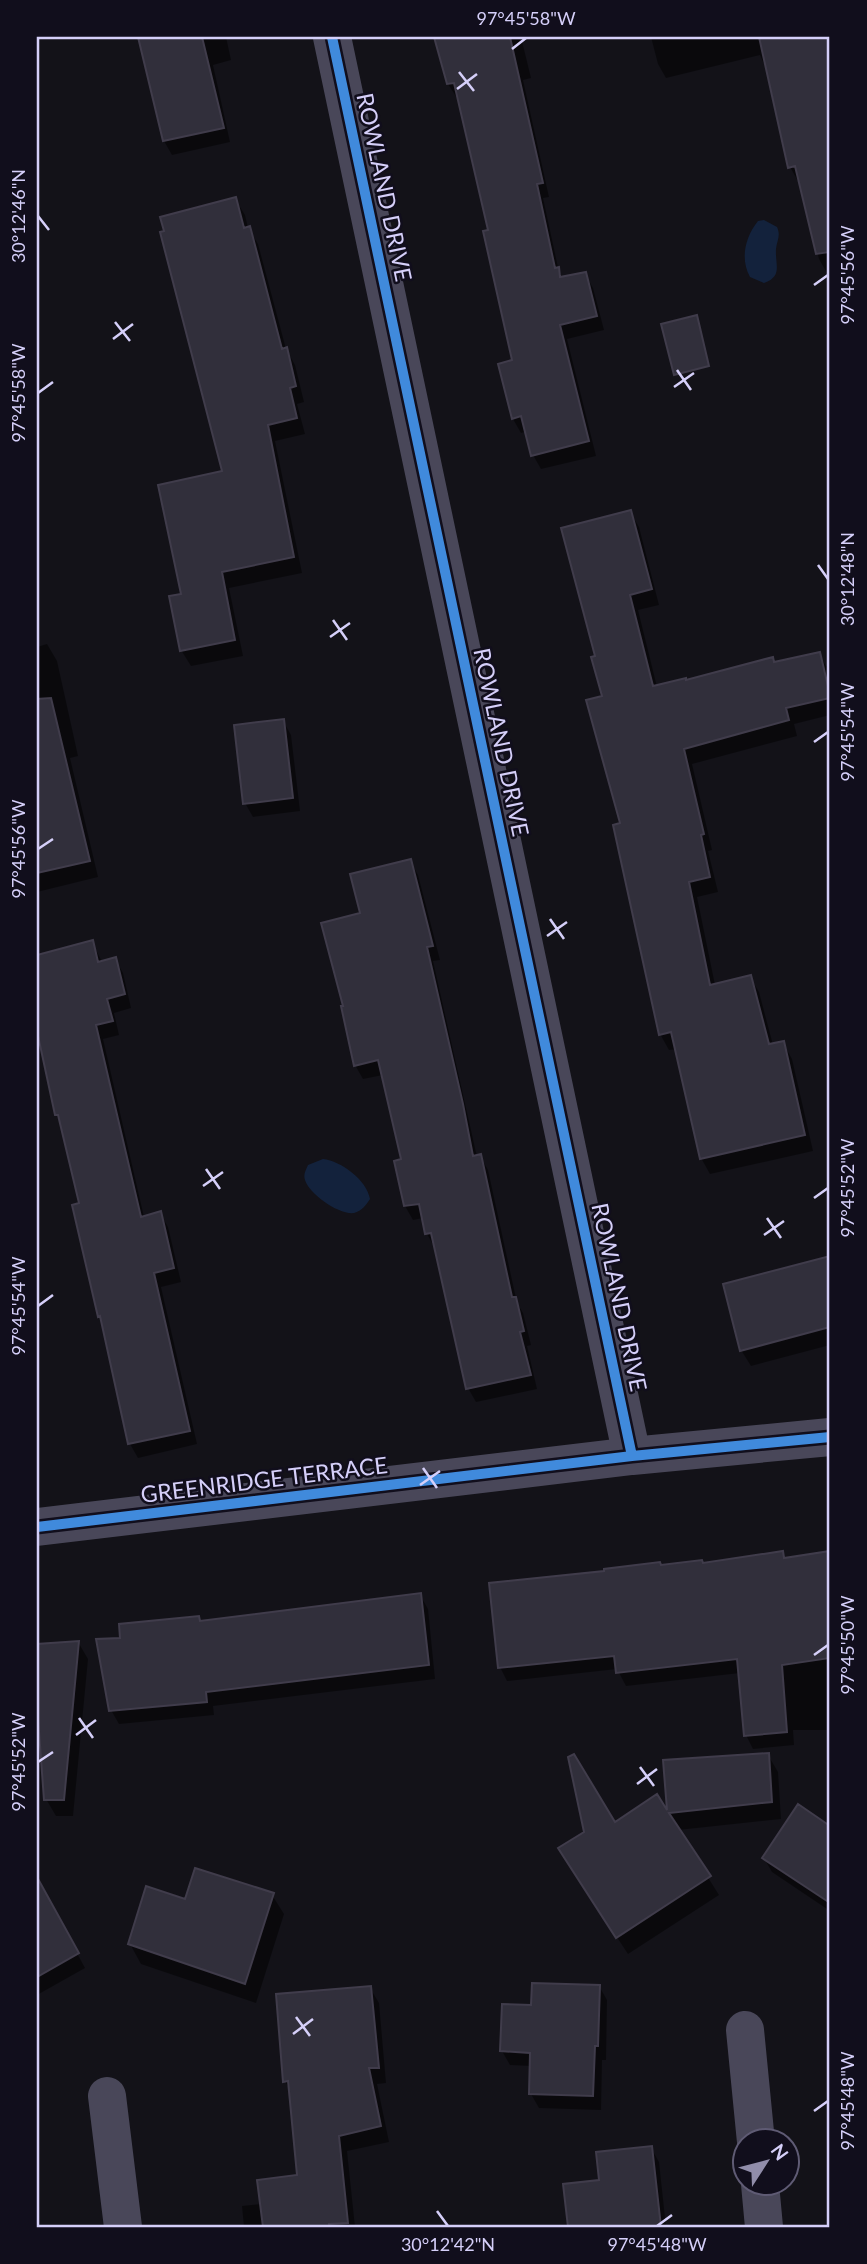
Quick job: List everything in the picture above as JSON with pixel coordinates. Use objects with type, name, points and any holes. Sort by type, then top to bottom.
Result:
[{"type":"street","name":"ROWLAND DRIVE","points":[[332,37],[632,1456]]},
{"type":"street","name":"GREENRIDGE TERRACE","points":[[37,1527],[632,1456],[830,1437]]},
{"type":"street","points":[[745,2031],[755,2128]]},
{"type":"street","points":[[107,2096],[123,2227]]},
{"type":"street","points":[[761,2198],[764,2227]]},
{"type":"water","points":[[764,220],[777,227],[779,236],[776,273],[764,283],[750,277],[745,263],[745,248],[758,221]]},
{"type":"water","points":[[323,1159],[338,1163],[364,1185],[370,1199],[362,1209],[354,1213],[341,1211],[318,1197],[308,1186],[304,1176],[308,1165]]},
{"type":"building","points":[[138,37],[202,37],[224,128],[163,141]]},
{"type":"building","points":[[434,37],[510,37],[543,183],[537,184],[555,268],[559,267],[560,277],[586,272],[597,316],[560,325],[589,441],[531,456],[521,416],[512,419],[498,364],[512,360],[483,231],[488,230],[454,83],[447,84]]},
{"type":"building","points":[[759,37],[830,37],[830,252],[816,254],[795,166],[788,168]]},
{"type":"building","points":[[236,197],[244,228],[250,226],[282,349],[287,347],[296,386],[290,388],[297,418],[268,425],[294,557],[222,572],[235,640],[180,651],[169,596],[181,594],[158,485],[222,471],[160,232],[164,231],[160,217]]},
{"type":"building","points":[[697,315],[709,366],[674,375],[661,324]]},
{"type":"building","points":[[631,510],[652,589],[630,595],[653,686],[773,657],[774,662],[820,652],[830,695],[830,698],[786,708],[789,720],[684,749],[704,834],[701,835],[710,877],[689,882],[710,985],[751,975],[769,1044],[784,1041],[805,1135],[700,1159],[671,1032],[659,1035],[613,825],[620,823],[586,700],[602,696],[591,657],[595,656],[561,528]]},
{"type":"building","points":[[51,698],[90,861],[37,873],[37,699]]},
{"type":"building","points":[[284,719],[293,798],[243,804],[234,725]]},
{"type":"building","points":[[411,859],[433,946],[427,947],[473,1156],[481,1154],[512,1297],[516,1297],[524,1331],[520,1332],[531,1375],[466,1389],[431,1233],[425,1234],[419,1204],[404,1206],[394,1161],[401,1159],[378,1060],[354,1066],[343,1006],[321,923],[360,913],[350,874]]},
{"type":"building","points":[[93,940],[98,962],[116,957],[125,994],[107,999],[113,1021],[96,1025],[141,1217],[161,1211],[174,1268],[154,1273],[190,1431],[128,1444],[72,1205],[79,1203],[58,1115],[55,1115],[37,1031],[37,955]]},
{"type":"building","points":[[830,1256],[830,1327],[740,1351],[723,1284]]},
{"type":"building","points":[[783,1551],[784,1558],[830,1551],[830,1658],[782,1665],[787,1732],[744,1736],[737,1659],[616,1673],[614,1656],[498,1668],[489,1583],[604,1571],[660,1562],[661,1565],[702,1560],[703,1563]]},
{"type":"building","points":[[421,1593],[429,1665],[206,1692],[207,1702],[109,1711],[96,1639],[120,1638],[119,1624],[199,1616],[200,1621]]},
{"type":"building","points":[[79,1641],[64,1800],[44,1800],[37,1704],[37,1644]]},
{"type":"building","points":[[769,1753],[772,1802],[669,1813],[711,1876],[616,1938],[558,1848],[584,1832],[568,1757],[574,1754],[615,1822],[657,1794],[667,1810],[663,1760]]},
{"type":"building","points":[[798,1804],[830,1826],[830,1903],[762,1858]]},
{"type":"building","points":[[195,1868],[274,1893],[245,1984],[128,1944],[146,1886],[185,1899]]},
{"type":"building","points":[[37,1877],[79,1953],[37,1977]]},
{"type":"building","points":[[532,1983],[600,1985],[593,2096],[529,2094],[530,2053],[500,2051],[502,2004],[531,2005]]},
{"type":"building","points":[[371,1986],[379,2068],[369,2068],[381,2126],[339,2136],[348,2223],[329,2224],[329,2227],[263,2227],[257,2180],[297,2175],[288,2081],[283,2082],[276,1994]]},
{"type":"building","points":[[652,2146],[661,2227],[568,2227],[563,2184],[599,2180],[596,2152]]},
{"type":"cycle path","points":[[332,37],[632,1456]]},
{"type":"cycle path","points":[[37,1527],[632,1456],[830,1437]]}]
